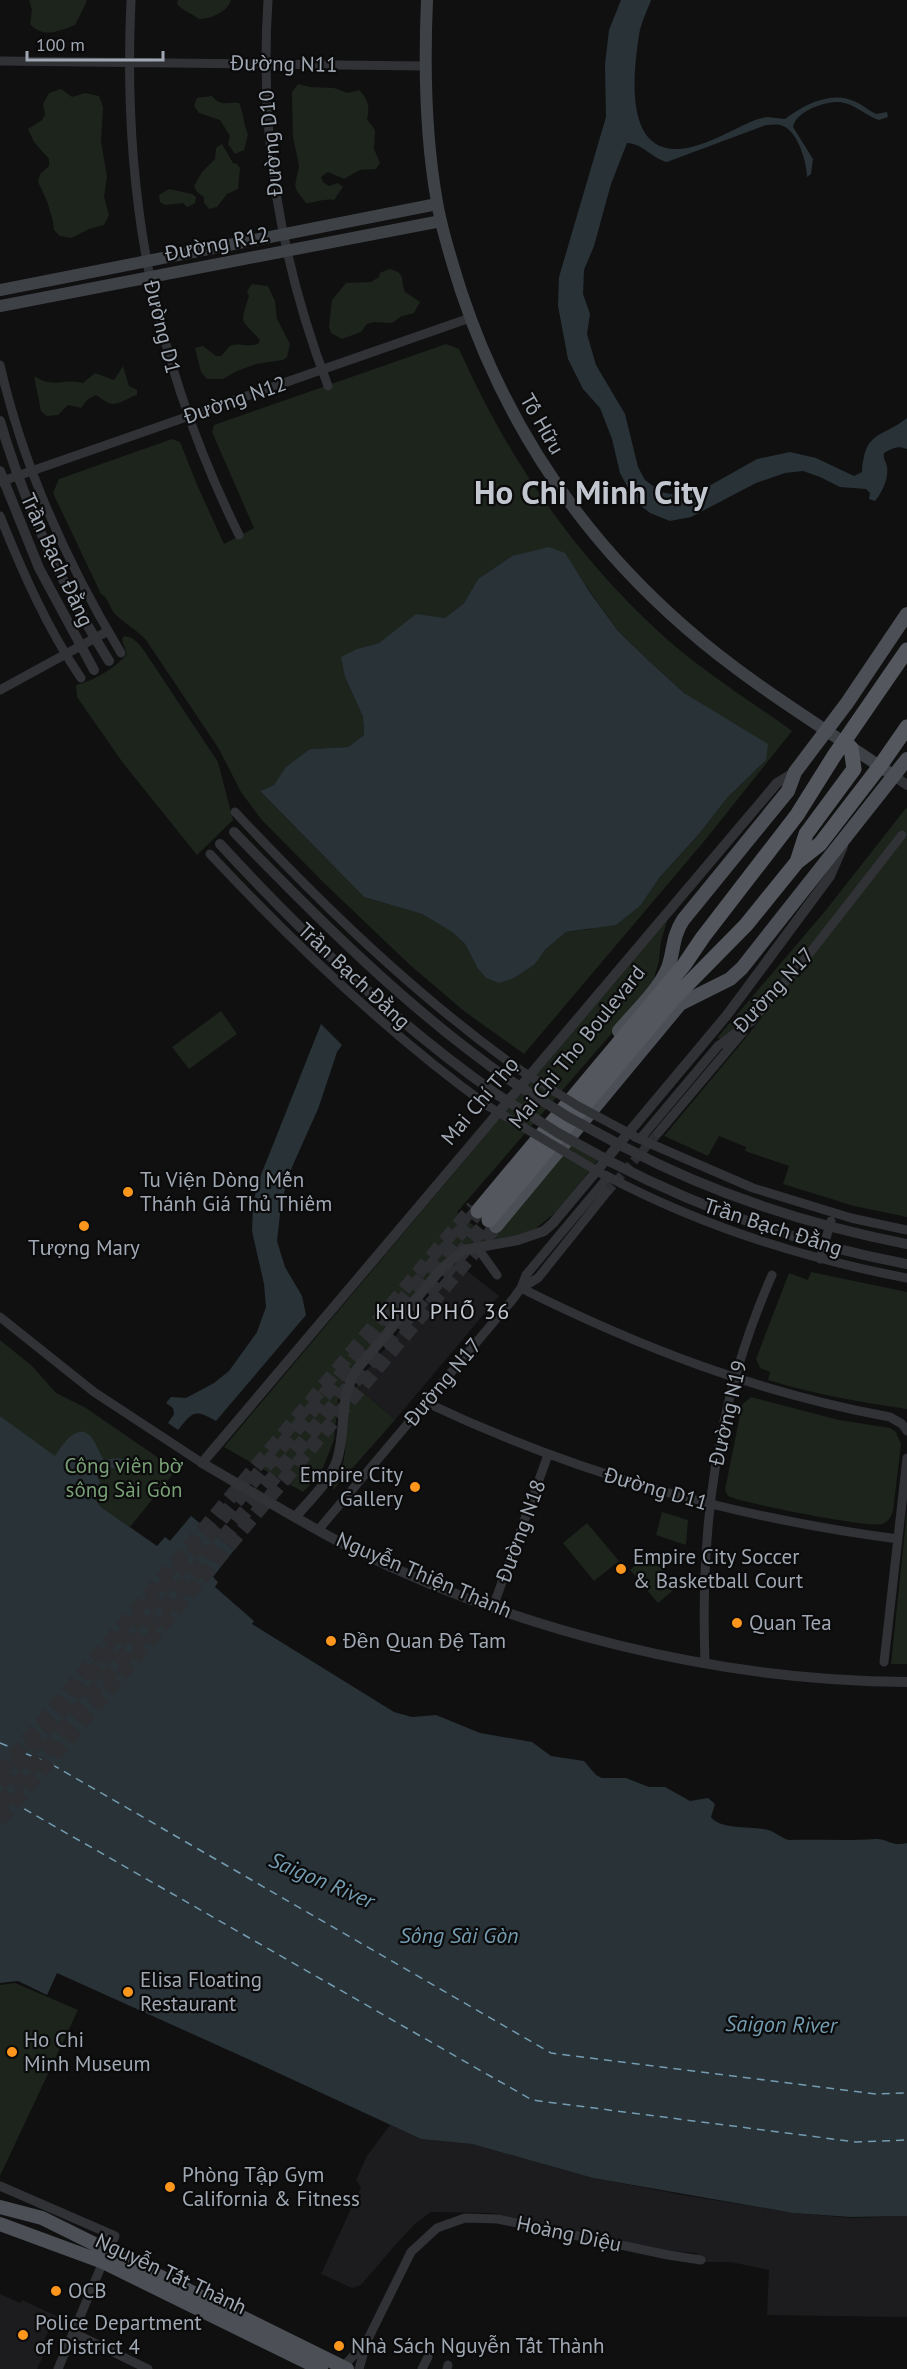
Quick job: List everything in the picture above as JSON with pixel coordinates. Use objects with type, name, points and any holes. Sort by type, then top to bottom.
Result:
[{"type":"highway","name":"Mai Chi Tho Boulevard","points":[[484,1216],[684,965],[797,816],[844,741],[907,650]]},
{"type":"highway","name":"Mai Chi Tho Boulevard","points":[[484,1216],[674,998],[746,925],[797,862],[820,844],[907,727]]},
{"type":"highway","points":[[797,862],[806,834],[854,770],[851,748],[844,741]]},
{"type":"main road","name":"Tố Hữu","points":[[427,0],[425,66],[427,124],[437,204],[470,318],[494,375],[527,439],[559,490],[596,537],[646,591],[686,629],[894,776]]},
{"type":"main road","name":"Đường R12","points":[[0,290],[437,204]]},
{"type":"main road","name":"Đường R12","points":[[0,306],[441,221]]},
{"type":"main road","name":"Mai Chi Tho Boulevard","points":[[484,1216],[659,983],[668,968],[675,931],[788,791],[795,772],[907,615]]},
{"type":"main road","points":[[484,1216],[681,1004],[730,979],[742,968],[907,759]]},
{"type":"main road","points":[[0,2207],[66,2222],[106,2257],[344,2368]]},
{"type":"main road","name":"Nguyễn Tất Thành","points":[[0,2224],[106,2257],[321,2369]]},
{"type":"street","name":"Đường D1","points":[[131,0],[129,63],[132,161],[149,277],[160,325],[188,416],[210,473],[239,535]]},
{"type":"street","name":"Đường D10","points":[[268,0],[265,64],[269,142],[282,234],[302,313],[328,386]]},
{"type":"street","name":"Đường N11","points":[[0,61],[425,66]]},
{"type":"street","name":"Đường N12","points":[[1,478],[33,471],[470,318]]},
{"type":"street","points":[[0,365],[33,471],[71,562],[121,653]]},
{"type":"street","name":"Trần Bạch Đằng","points":[[0,421],[18,476],[53,561],[109,661]]},
{"type":"street","name":"Trần Bạch Đằng","points":[[1,478],[39,568],[94,670]]},
{"type":"street","points":[[0,516],[26,576],[65,654],[81,678]]},
{"type":"street","points":[[0,690],[108,631]]},
{"type":"street","name":"Mai Chí Thọ","points":[[202,1463],[770,791],[777,783],[795,772]]},
{"type":"street","name":"Tố Hữu","points":[[894,776],[907,785]]},
{"type":"street","points":[[236,812],[364,942],[435,1006],[520,1070],[578,1106],[637,1138],[737,1182],[833,1213],[907,1230]]},
{"type":"street","name":"Trần Bạch Đằng","points":[[234,832],[354,952],[410,1003],[496,1071],[568,1117],[624,1147],[726,1193],[830,1226],[907,1244]]},
{"type":"street","points":[[296,1516],[330,1476],[338,1458],[347,1388],[357,1369],[451,1259],[464,1250],[518,1240],[544,1231],[553,1223],[727,1015],[830,876],[847,836]]},
{"type":"street","name":"Đường N17","points":[[637,1138],[718,1046],[752,1021],[809,954],[902,836]]},
{"type":"street","name":"Trần Bạch Đằng","points":[[220,844],[341,966],[407,1026],[484,1086],[558,1133],[672,1192],[723,1213],[824,1245],[907,1264]]},
{"type":"street","points":[[210,854],[331,976],[408,1045],[488,1106],[605,1175],[698,1217],[820,1259],[907,1278]]},
{"type":"street","points":[[354,952],[364,942]]},
{"type":"street","points":[[331,976],[341,966]]},
{"type":"street","points":[[658,1133],[752,1021]]},
{"type":"street","points":[[496,1071],[506,1060]]},
{"type":"street","points":[[475,1096],[484,1086]]},
{"type":"street","name":"Đường N17","points":[[319,1529],[521,1288],[526,1275],[605,1175]]},
{"type":"street","points":[[521,1288],[538,1278],[607,1192]]},
{"type":"street","points":[[820,1259],[833,1213]]},
{"type":"street","points":[[477,1247],[497,1275]]},
{"type":"street","name":"Đường N19","points":[[705,1663],[704,1571],[709,1505],[719,1442],[746,1339],[772,1275]]},
{"type":"street","points":[[521,1288],[619,1335],[734,1378],[806,1399],[891,1417],[902,1424],[907,1431]]},
{"type":"street","name":"Nguyễn Thiện Thành","points":[[0,1317],[102,1398],[202,1463],[381,1561],[493,1607],[590,1638],[705,1663],[804,1676],[907,1682]]},
{"type":"street","name":"Đường D11","points":[[425,1402],[495,1434],[628,1483],[709,1505],[807,1526],[898,1539]]},
{"type":"street","name":"Đường N18","points":[[493,1607],[548,1455]]},
{"type":"street","points":[[884,1662],[907,1458]]},
{"type":"street","points":[[0,2186],[66,2222]]},
{"type":"street","points":[[359,2369],[367,2341],[411,2252],[437,2228],[465,2218],[498,2219],[701,2260]]},
{"type":"street","points":[[58,2369],[106,2257]]},
{"type":"street","points":[[74,2333],[126,2364],[148,2369]]},
{"type":"street","points":[[344,2368],[367,2341]]},
{"type":"street","points":[[422,2369],[428,2358]]},
{"type":"shaded area","points":[[457,1263],[499,1296],[395,1420],[356,1386]]},
{"type":"shaded area","points":[[390,2125],[421,2139],[472,2144],[593,2178],[683,2195],[793,2213],[852,2218],[907,2216],[907,2317],[767,2315],[769,2270],[731,2262],[700,2262],[697,2253],[668,2251],[493,2213],[431,2212],[417,2222],[361,2285],[352,2288],[321,2274],[361,2187],[356,2180],[367,2156]]},
{"type":"shaded area","name":"Police Department of District 4","points":[[0,2294],[20,2303],[22,2300],[61,2318],[59,2323],[53,2321],[41,2347],[46,2350],[37,2369],[0,2369]]},
{"type":"green space","points":[[29,0],[87,1],[75,25],[46,32],[35,29],[30,24],[32,10]]},
{"type":"green space","points":[[178,0],[231,0],[218,14],[199,19],[179,6]]},
{"type":"green space","points":[[298,84],[334,88],[348,93],[359,90],[368,103],[367,119],[375,130],[374,149],[380,163],[376,169],[360,170],[344,179],[328,172],[321,177],[323,182],[329,186],[338,183],[343,187],[334,200],[306,203],[295,185],[299,166],[293,137],[292,92]]},
{"type":"green space","points":[[61,89],[72,97],[85,93],[99,96],[103,107],[101,142],[107,176],[104,197],[109,215],[104,225],[71,238],[60,236],[54,230],[47,201],[38,182],[40,174],[49,166],[49,159],[34,142],[28,129],[42,120],[45,115],[43,104],[49,93]]},
{"type":"green space","points":[[212,96],[221,103],[239,103],[248,134],[244,150],[235,154],[228,144],[230,136],[220,120],[199,113],[194,106],[197,98]]},
{"type":"green space","points":[[222,144],[233,163],[240,168],[238,189],[227,194],[217,207],[209,209],[204,203],[204,197],[197,192],[194,186],[202,172],[215,159],[216,148]]},
{"type":"green space","points":[[169,189],[192,194],[196,197],[195,203],[187,207],[183,203],[165,205],[160,202],[159,195]]},
{"type":"green space","points":[[389,269],[401,275],[405,292],[420,302],[414,313],[402,316],[392,323],[367,324],[361,332],[342,339],[331,333],[329,327],[332,300],[346,283],[371,282],[379,277],[380,273]]},
{"type":"green space","points":[[252,284],[268,286],[275,301],[277,319],[290,344],[287,357],[283,360],[256,364],[223,379],[207,379],[201,372],[195,348],[203,346],[216,356],[221,356],[232,345],[255,345],[260,340],[246,325],[243,318],[249,296],[247,291]]},
{"type":"green space","points":[[446,344],[459,349],[498,428],[521,465],[545,502],[599,570],[628,602],[675,647],[792,731],[706,839],[524,1054],[464,1011],[410,965],[261,819],[241,792],[219,749],[146,640],[115,614],[106,598],[101,594],[53,493],[59,479],[172,439],[180,442],[224,544],[254,528],[212,432],[214,425]],"holes":[[[512,556],[577,573],[618,631],[684,693],[745,730],[766,760],[727,798],[699,834],[660,877],[641,905],[591,929],[566,932],[545,950],[535,964],[486,978],[478,969],[465,944],[452,932],[422,914],[364,897],[260,791],[274,785],[310,749],[348,747],[364,735],[363,717],[345,677],[357,649],[379,643],[416,615],[445,618],[464,603],[478,579]]]},
{"type":"green space","points":[[123,366],[129,386],[137,390],[137,395],[112,404],[96,395],[87,400],[81,408],[68,405],[58,415],[47,416],[41,411],[34,376],[53,383],[83,383],[95,373],[114,380]]},
{"type":"green space","points":[[124,636],[134,639],[143,649],[218,762],[233,820],[197,855],[123,763],[77,697],[76,685],[104,673],[127,654],[122,640]]},
{"type":"green space","points":[[906,808],[907,836],[903,832],[750,1019],[723,1039],[717,1038],[826,910]]},
{"type":"green space","points":[[907,836],[907,1217],[854,1206],[783,1184],[789,1166],[745,1151],[746,1147],[719,1136],[708,1156],[664,1136],[739,1046]]},
{"type":"green space","points":[[668,918],[651,988],[457,1212],[489,1238],[573,1140],[598,1160],[557,1211],[529,1234],[461,1246],[443,1261],[349,1372],[338,1399],[334,1440],[320,1475],[303,1492],[224,1447]]},
{"type":"green space","points":[[221,1011],[237,1034],[189,1069],[172,1047]]},
{"type":"green space","points":[[811,1272],[907,1292],[907,1409],[837,1397],[768,1380],[770,1372],[760,1368],[756,1359],[789,1273],[808,1280]]},
{"type":"green space","name":"Công viên bờ sông Sài Gòn","points":[[0,1340],[32,1366],[56,1393],[86,1408],[176,1470],[130,1527],[101,1507],[91,1494],[0,1416]]},
{"type":"green space","points":[[356,1386],[395,1420],[334,1489],[328,1487],[343,1463],[348,1404]]},
{"type":"green space","points":[[751,1397],[839,1420],[890,1428],[896,1432],[901,1444],[893,1511],[889,1519],[881,1524],[871,1524],[831,1519],[728,1496],[725,1490],[742,1405]]},
{"type":"green space","points":[[907,1511],[907,1664],[891,1664]]},
{"type":"green space","points":[[662,1512],[688,1520],[686,1545],[656,1535]]},
{"type":"green space","points":[[587,1523],[619,1561],[594,1581],[563,1543]]},
{"type":"green space","points":[[649,1554],[677,1587],[658,1603],[630,1570]]},
{"type":"green space","points":[[15,1983],[78,2010],[0,2176],[0,1985]]},
{"type":"water","points":[[621,0],[651,0],[639,35],[635,67],[636,105],[640,122],[648,136],[660,146],[677,149],[697,146],[758,119],[767,117],[785,119],[809,104],[828,98],[847,99],[859,103],[876,114],[887,112],[888,117],[879,120],[851,105],[840,102],[819,105],[805,112],[795,121],[793,127],[813,159],[811,174],[807,177],[800,146],[791,132],[780,125],[766,125],[667,162],[638,146],[627,143],[611,184],[594,246],[584,270],[583,294],[590,314],[587,334],[596,365],[625,414],[638,467],[645,480],[661,492],[680,496],[709,486],[757,459],[790,452],[816,458],[854,476],[862,472],[866,449],[870,442],[907,418],[907,449],[895,448],[884,453],[887,476],[875,501],[869,499],[870,493],[866,489],[840,487],[803,471],[785,473],[756,483],[691,517],[670,521],[650,513],[635,501],[620,473],[612,439],[600,408],[583,389],[568,359],[558,306],[559,277],[606,117],[605,64],[609,30]]},
{"type":"water","points":[[549,547],[565,553],[618,631],[684,693],[768,744],[766,760],[727,798],[699,834],[660,877],[641,905],[616,925],[566,932],[545,950],[535,964],[514,978],[499,983],[486,978],[478,969],[465,944],[452,932],[422,914],[364,897],[260,791],[274,785],[286,767],[310,749],[348,747],[364,735],[363,717],[345,677],[341,657],[357,649],[379,643],[416,614],[445,618],[464,603],[478,579],[512,556]]},
{"type":"water","points":[[321,1024],[342,1045],[337,1052],[318,1109],[292,1167],[284,1193],[277,1241],[285,1267],[302,1296],[306,1315],[216,1421],[195,1414],[187,1419],[178,1430],[168,1423],[174,1414],[173,1408],[166,1403],[171,1397],[186,1398],[214,1383],[229,1371],[257,1332],[266,1307],[264,1284],[252,1231],[257,1185]]},
{"type":"water","name":"Sông Sài Gòn","points":[[0,1416],[55,1456],[71,1436],[81,1432],[87,1433],[92,1438],[104,1460],[117,1458],[141,1463],[143,1470],[138,1471],[93,1465],[100,1483],[91,1494],[101,1507],[157,1546],[165,1537],[170,1541],[191,1516],[234,1550],[213,1577],[218,1582],[215,1587],[254,1621],[252,1624],[394,1712],[412,1717],[436,1715],[480,1733],[532,1742],[551,1756],[584,1761],[596,1775],[602,1778],[626,1778],[649,1787],[665,1787],[690,1801],[708,1798],[715,1804],[711,1817],[722,1824],[765,1829],[789,1840],[879,1839],[897,1844],[907,1843],[907,2216],[851,2217],[793,2213],[593,2178],[472,2144],[421,2139],[57,1973],[47,1995],[18,1981],[0,1983]]},
{"type":"ferry route","points":[[0,1743],[51,1764],[551,2053],[876,2094],[907,2093]]},
{"type":"ferry route","points":[[0,1795],[532,2100],[856,2142],[907,2140]]},
{"type":"tunnel","points":[[607,1192],[658,1133]]},
{"type":"tunnel","points":[[0,1773],[473,1207]]},
{"type":"tunnel","points":[[0,1784],[478,1211]]},
{"type":"tunnel","points":[[0,1805],[489,1220]]},
{"type":"tunnel","points":[[0,1820],[496,1226]]},
{"type":"place","name":"Tu Viện Dòng Mến Thánh Giá Thủ Thiêm","points":[[128,1192]]},
{"type":"place","name":"Tượng Mary","points":[[84,1226]]},
{"type":"place","name":"Empire City Gallery","points":[[415,1487]]},
{"type":"place","name":"Empire City Soccer & Basketball Court","points":[[621,1569]]},
{"type":"place","name":"Quan Tea","points":[[737,1623]]},
{"type":"place","name":"Đền Quan Đệ Tam","points":[[331,1641]]},
{"type":"place","name":"Elisa Floating Restaurant","points":[[128,1992]]},
{"type":"place","name":"Ho Chi Minh Museum","points":[[12,2052]]},
{"type":"place","name":"Phòng Tập Gym California & Fitness","points":[[170,2187]]},
{"type":"place","name":"OCB","points":[[56,2291]]},
{"type":"place","name":"Police Department of District 4","points":[[23,2335]]},
{"type":"place","name":"Nhà Sách Nguyễn Tất Thành","points":[[339,2346]]},
{"type":"district","name":"Ho Chi Minh City","points":[[591,492]]},
{"type":"district","name":"KHU PHỐ 36","points":[[443,1311]]},
{"type":"water label","name":"Saigon River","points":[[322,1880]]},
{"type":"water label","name":"Saigon River","points":[[781,2024]]}]
